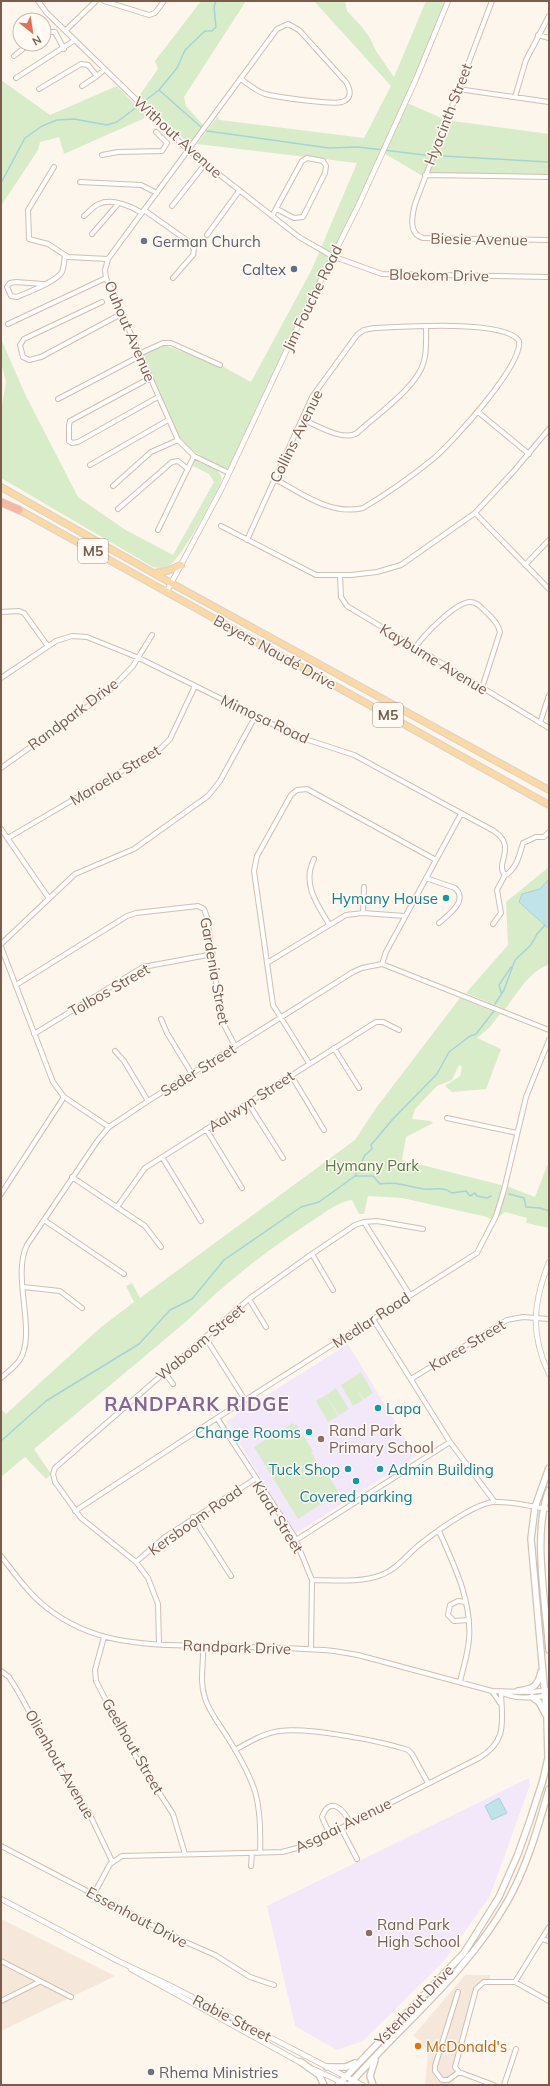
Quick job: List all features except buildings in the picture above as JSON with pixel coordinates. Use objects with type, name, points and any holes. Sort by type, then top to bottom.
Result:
[{"type":"highway","points":[[1,500],[19,510]]},
{"type":"main road","name":"Beyers Naudé Drive","points":[[1,487],[154,572],[171,583],[549,790]]},
{"type":"main road","name":"Beyers Naudé Drive","points":[[19,510],[167,591],[549,805]]},
{"type":"main road","points":[[154,572],[168,571],[181,565]]},
{"type":"main road","name":"Ysterhout Drive","points":[[339,2083],[464,1953],[499,1897],[518,1854],[543,1780],[548,1758],[547,1693],[542,1668],[532,1549],[535,1507],[549,1468]]},
{"type":"main road","points":[[549,1490],[541,1553],[549,1650]]},
{"type":"main road","points":[[518,1691],[531,1689],[536,1685],[542,1668]]},
{"type":"main road","points":[[532,1697],[540,1702],[547,1719]]},
{"type":"main road","name":"Ysterhout Drive","points":[[350,2083],[465,1964],[493,1925],[518,1879],[549,1789]]},
{"type":"main road","points":[[373,2085],[370,2072],[376,2056]]},
{"type":"main road","points":[[326,2067],[346,2067],[361,2059]]},
{"type":"main road","points":[[301,2062],[319,2075],[324,2085]]},
{"type":"street","name":"Without Avenue","points":[[38,1],[47,13],[188,150],[299,237],[332,256]]},
{"type":"street","points":[[66,30],[96,1]]},
{"type":"street","points":[[104,1],[149,15],[155,13],[164,1]]},
{"type":"street","name":"Jim Fouche Road","points":[[167,591],[229,473],[385,147],[416,79],[448,1]]},
{"type":"street","name":"Hyacinth Street","points":[[413,229],[412,219],[414,204],[492,1]]},
{"type":"street","points":[[515,97],[526,60],[549,16]]},
{"type":"street","name":"Ouhout Avenue","points":[[229,473],[194,456],[178,440],[121,314],[106,278],[105,270],[108,259],[277,29],[288,24],[299,30],[346,82],[350,92],[346,100],[339,103],[300,99],[264,94],[241,79]]},
{"type":"street","points":[[52,32],[55,32],[64,49]]},
{"type":"street","points":[[538,35],[549,38]]},
{"type":"street","points":[[16,78],[64,49],[75,40]]},
{"type":"street","points":[[14,56],[19,52]]},
{"type":"street","points":[[39,89],[83,63],[89,66],[97,76]]},
{"type":"street","points":[[82,86],[105,69]]},
{"type":"street","points":[[458,89],[549,102]]},
{"type":"street","points":[[156,132],[167,143]]},
{"type":"street","points":[[102,155],[118,152],[162,151],[173,136]]},
{"type":"street","points":[[272,216],[302,161],[307,158],[323,161],[326,166],[325,173],[303,217],[294,218],[277,209]]},
{"type":"street","points":[[172,206],[205,164]]},
{"type":"street","points":[[54,167],[28,210],[27,216],[29,239],[44,242],[65,256],[108,259]]},
{"type":"street","points":[[425,175],[549,177]]},
{"type":"street","points":[[80,182],[141,185],[157,193]]},
{"type":"street","points":[[207,235],[239,191]]},
{"type":"street","points":[[84,216],[100,203],[133,207],[188,241],[194,249],[193,255],[173,278]]},
{"type":"street","points":[[92,234],[118,204]]},
{"type":"street","name":"Biesie Avenue","points":[[413,229],[417,235],[423,238],[549,240]]},
{"type":"street","points":[[43,284],[16,282],[10,283],[7,287],[10,294],[15,297],[43,284],[61,273],[65,256]]},
{"type":"street","name":"Bloekom Drive","points":[[332,256],[372,272],[382,274],[549,277]]},
{"type":"street","points":[[8,324],[106,278]]},
{"type":"street","points":[[102,302],[24,340],[20,345],[23,357],[29,360],[41,357],[121,314]]},
{"type":"street","points":[[302,420],[343,436],[351,436],[356,433],[409,386],[419,373],[425,354],[426,326]]},
{"type":"street","name":"Collins Avenue","points":[[247,540],[317,389],[357,335],[364,330],[374,328],[426,326],[491,328],[509,332],[517,337],[520,344],[514,360],[478,412]]},
{"type":"street","points":[[58,399],[164,343],[171,343],[220,366]]},
{"type":"street","points":[[150,378],[70,421],[69,441],[72,443],[78,442],[158,397]]},
{"type":"street","points":[[275,478],[329,507],[351,510],[363,508],[432,460],[478,412],[529,454]]},
{"type":"street","points":[[90,465],[168,420]]},
{"type":"street","points":[[221,526],[310,574],[340,576],[377,572],[394,568],[475,513],[529,454],[549,429]]},
{"type":"street","points":[[113,486],[151,452],[178,440]]},
{"type":"street","points":[[158,530],[194,456]]},
{"type":"street","points":[[118,510],[172,462],[178,461],[188,468]]},
{"type":"street","points":[[475,513],[549,589]]},
{"type":"street","points":[[525,565],[549,540]]},
{"type":"street","name":"Kayburne Avenue","points":[[340,576],[341,597],[347,606],[549,728]]},
{"type":"street","points":[[415,648],[429,629],[446,615],[466,602],[475,603],[492,618],[500,632],[482,688]]},
{"type":"street","points":[[1,612],[19,611],[24,613],[47,645]]},
{"type":"street","name":"Mimosa Road","points":[[1,678],[47,645],[64,638],[78,635],[87,637],[139,658],[255,717],[296,736],[350,754],[494,831],[504,839],[506,848],[503,872],[506,875]]},
{"type":"street","name":"Randpark Drive","points":[[1,768],[108,692],[139,658],[152,635]]},
{"type":"street","name":"Maroela Street","points":[[8,838],[161,748],[170,739],[195,686]]},
{"type":"street","points":[[540,723],[549,695]]},
{"type":"street","points":[[109,1127],[64,1097],[53,1082],[1,946],[48,897],[75,874],[134,849],[208,796],[220,781],[255,717]]},
{"type":"street","points":[[309,1063],[280,1019],[271,1000],[254,866],[257,856],[294,792],[300,789],[307,789],[436,860]]},
{"type":"street","points":[[461,814],[386,952],[382,964],[549,1030]]},
{"type":"street","points":[[1,829],[48,897]]},
{"type":"street","points":[[493,924],[501,913],[497,890],[506,875],[512,871],[524,843],[536,837],[544,837],[549,832]]},
{"type":"street","points":[[314,859],[309,872],[311,890],[314,900],[329,924]]},
{"type":"street","points":[[426,878],[455,888],[460,897],[459,903],[439,923]]},
{"type":"street","points":[[363,913],[364,887]]},
{"type":"street","name":"Gardenia Street","points":[[16,985],[117,921],[136,913],[195,906],[201,907],[207,917],[222,1023],[236,1046]]},
{"type":"street","points":[[267,963],[346,915],[363,913],[405,916]]},
{"type":"street","name":"Tolbos Street","points":[[34,1034],[142,968],[213,954]]},
{"type":"street","name":"Seder Street","points":[[1,1378],[19,1360],[24,1349],[24,1253],[72,1177],[109,1127],[353,972],[368,966],[382,964]]},
{"type":"street","points":[[161,1019],[167,1033],[192,1074]]},
{"type":"street","name":"Aalwyn Street","points":[[117,1207],[142,1172],[162,1157],[291,1076],[309,1063],[376,1022],[383,1022],[399,1030]]},
{"type":"street","name":"Medlar Road","points":[[75,1511],[245,1400],[473,1256],[479,1250],[496,1216],[504,1190],[528,1090],[549,1040]]},
{"type":"street","points":[[334,1048],[359,1088]]},
{"type":"street","points":[[115,1051],[124,1061],[148,1101]]},
{"type":"street","points":[[291,1076],[324,1130]]},
{"type":"street","points":[[1,1194],[64,1097]]},
{"type":"street","points":[[248,1103],[283,1158]]},
{"type":"street","points":[[447,1118],[517,1133]]},
{"type":"street","points":[[206,1129],[242,1188]]},
{"type":"street","points":[[162,1157],[201,1221]]},
{"type":"street","points":[[72,1177],[149,1229],[161,1247]]},
{"type":"street","points":[[44,1220],[124,1274]]},
{"type":"street","points":[[364,1222],[410,1295]]},
{"type":"street","points":[[364,1222],[382,1222],[423,1229]]},
{"type":"street","name":"Waboom Street","points":[[75,1511],[54,1478],[53,1471],[57,1465],[249,1299],[355,1225],[364,1222]]},
{"type":"street","points":[[312,1254],[333,1290]]},
{"type":"street","points":[[549,1262],[537,1296],[535,1318],[538,1342],[549,1374]]},
{"type":"street","points":[[23,1287],[60,1291],[82,1308]]},
{"type":"street","points":[[249,1299],[266,1327]]},
{"type":"street","name":"Karee Street","points":[[411,1379],[506,1320],[516,1317],[549,1319]]},
{"type":"street","points":[[373,1319],[450,1442],[494,1501]]},
{"type":"street","points":[[205,1337],[245,1400]]},
{"type":"street","points":[[164,1372],[173,1384]]},
{"type":"street","name":"Kiaat Street","points":[[217,1418],[255,1479],[296,1540],[312,1580],[311,1649]]},
{"type":"street","points":[[296,1540],[450,1442]]},
{"type":"street","name":"Kersboom Road","points":[[136,1562],[164,1537],[193,1517],[255,1479]]},
{"type":"street","points":[[312,1580],[369,1578],[381,1576],[391,1570],[439,1530],[468,1512],[494,1501],[547,1509]]},
{"type":"street","points":[[75,1511],[86,1523],[136,1562],[148,1578],[156,1596],[159,1613],[159,1644]]},
{"type":"street","points":[[193,1517],[231,1576]]},
{"type":"street","points":[[439,1530],[456,1570],[466,1602],[469,1620],[468,1648],[460,1682]]},
{"type":"street","name":"Randpark Drive","points":[[1,1556],[26,1588],[47,1608],[75,1626],[104,1637],[131,1642],[159,1644],[311,1649],[358,1655],[492,1691],[547,1693]]},
{"type":"street","points":[[1,1566],[6,1562]]},
{"type":"street","points":[[466,1602],[458,1601],[450,1605],[448,1615],[454,1621],[469,1620]]},
{"type":"street","name":"Geelhout Street","points":[[104,1637],[95,1670],[96,1681],[132,1751],[173,1814],[185,1854]]},
{"type":"street","points":[[203,1646],[202,1687],[205,1698],[250,1776],[258,1799],[261,1825],[260,1853]]},
{"type":"street","name":"Olienhout Avenue","points":[[1,1671],[9,1677],[19,1693],[66,1779],[89,1814],[112,1862]]},
{"type":"street","points":[[492,1691],[501,1707]]},
{"type":"street","name":"Randpark Drive","points":[[501,1692],[512,1697],[532,1697],[547,1693]]},
{"type":"street","name":"Asgaai Avenue","points":[[112,1862],[128,1855],[260,1853],[291,1850],[341,1828],[479,1758],[492,1748],[501,1733],[501,1692]]},
{"type":"street","points":[[501,1707],[505,1700],[512,1697]]},
{"type":"street","points":[[235,1750],[262,1736],[280,1731],[308,1731],[342,1736],[408,1750],[415,1758],[428,1783]]},
{"type":"street","points":[[329,1833],[322,1817],[330,1807],[334,1806],[342,1809],[350,1823]]},
{"type":"street","points":[[341,1828],[357,1859]]},
{"type":"street","name":"Essenhout Drive","points":[[1,1846],[181,1940],[212,1954],[250,1977],[274,1985]]},
{"type":"street","points":[[252,1853],[252,1866]]},
{"type":"street","points":[[94,1894],[112,1862]]},
{"type":"street","name":"Rabie Street","points":[[1,1899],[118,1961],[171,1986],[345,2076],[350,2083]]},
{"type":"street","points":[[515,1982],[549,1927]]},
{"type":"street","points":[[542,1939],[549,1941]]},
{"type":"street","points":[[1,1961],[71,1997]]},
{"type":"street","name":"Rabie Street","points":[[118,1961],[135,1972],[339,2083],[350,2083]]},
{"type":"street","points":[[1,2001],[40,1982]]},
{"type":"street","points":[[494,2085],[459,2072],[455,2068],[454,2062],[476,1989],[484,1982],[515,1982],[549,2002]]},
{"type":"street","points":[[458,1992],[435,2066],[442,2080],[448,2080],[459,2072]]},
{"type":"street","points":[[504,2085],[516,2050]]},
{"type":"street","points":[[350,2083],[362,2085]]},
{"type":"shaded area","name":"Rand Park Primary School","points":[[348,1344],[416,1456],[295,1534],[226,1421]]},
{"type":"shaded area","name":"Rand Park High School","points":[[529,1778],[530,1785],[490,1896],[444,1961],[363,2041],[337,2050],[295,2026],[267,1906]]},
{"type":"shaded area","points":[[1,1919],[115,1976],[1,2031]]},
{"type":"shaded area","points":[[465,1975],[490,1975],[490,1980],[484,1980],[474,1990],[453,2067],[456,2075],[453,2085],[425,2085],[428,2054],[421,2041],[413,2036]]},
{"type":"green space","points":[[201,1],[246,1],[184,97],[186,106],[204,126],[189,144],[139,96],[158,69],[155,61]]},
{"type":"green space","points":[[314,1],[345,1],[347,11],[370,38],[376,51],[394,77],[426,1],[447,1],[405,102],[446,120],[549,134],[549,179],[424,177],[382,152],[229,474],[175,439],[138,354],[164,345],[220,365],[251,382],[312,269],[357,163],[197,144],[217,117],[220,120],[364,138],[391,86]]},
{"type":"green space","points":[[1,80],[50,115],[117,86],[147,117],[64,154],[59,137],[40,142],[38,150],[1,206]]},
{"type":"green space","points":[[1,339],[25,394],[78,497],[124,529],[173,555],[214,482],[209,474],[193,466],[195,460],[218,471],[222,478],[220,485],[187,544],[179,556],[171,564],[165,568],[153,567],[1,478],[1,410],[6,382],[1,363]]},
{"type":"green space","points":[[549,867],[549,965],[542,968],[530,977],[505,1009],[466,993],[508,945],[506,902]]},
{"type":"green space","name":"Hymany Park","points":[[460,998],[500,1014],[489,1028],[477,1038],[501,1049],[486,1089],[452,1092],[445,1086],[460,1076],[462,1067],[459,1065],[452,1080],[437,1086],[415,1109],[412,1119],[431,1121],[433,1123],[406,1137],[402,1160],[509,1187],[535,1197],[549,1161],[549,1228],[526,1223],[527,1218],[505,1212],[493,1221],[487,1217],[402,1198],[368,1196],[364,1214],[359,1214],[352,1200],[337,1205],[298,1230],[249,1266],[188,1320],[34,1449],[51,1474],[46,1479],[25,1457],[1,1477],[1,1409],[6,1414],[100,1328],[134,1302],[126,1286],[132,1283],[140,1298],[355,1140],[376,1108]]},
{"type":"green space","points":[[361,1372],[373,1393],[364,1399],[357,1390],[363,1400],[353,1406],[341,1385]]},
{"type":"green space","points":[[336,1388],[349,1409],[339,1415],[326,1395]]},
{"type":"green space","points":[[326,1395],[338,1416],[328,1422],[316,1401]]},
{"type":"green space","points":[[293,1423],[294,1425],[296,1424],[313,1451],[311,1452],[320,1468],[323,1466],[339,1493],[298,1519],[254,1447]]},
{"type":"water","points":[[549,879],[549,929],[519,902],[522,894],[540,889]]},
{"type":"water","points":[[499,1798],[507,1813],[492,1820],[485,1806]]},
{"type":"waterway","points":[[1,183],[25,138],[42,126],[57,120],[74,119],[107,125],[117,122],[159,90],[177,68],[185,50],[205,31],[212,31],[216,27],[214,7],[216,1]]},
{"type":"waterway","points":[[159,90],[201,127]]},
{"type":"waterway","points":[[207,131],[329,148],[358,147],[425,155],[549,162]]},
{"type":"waterway","points":[[495,1004],[504,990],[515,960],[531,945],[537,934],[545,925]]},
{"type":"waterway","points":[[501,992],[499,985],[511,967]]},
{"type":"waterway","points":[[1,1441],[46,1401],[139,1344],[170,1310],[192,1299],[224,1260],[301,1207],[319,1202],[355,1176],[365,1155],[372,1149],[371,1145],[392,1120],[437,1074],[449,1052],[470,1036],[476,1034],[494,1011]]},
{"type":"waterway","points":[[355,1176],[373,1176],[380,1184],[392,1183],[424,1189],[442,1189],[452,1193],[466,1191],[470,1196],[475,1193],[477,1196],[487,1198],[491,1196]]},
{"type":"waterway","points":[[509,1194],[524,1198],[526,1207],[540,1208],[549,1211]]},
{"type":"place","name":"German Church","points":[[144,241]]},
{"type":"place","name":"Caltex","points":[[294,269]]},
{"type":"place","name":"Hymany House","points":[[446,898]]},
{"type":"place","name":"Lapa","points":[[378,1408]]},
{"type":"place","name":"Change Rooms","points":[[309,1432]]},
{"type":"place","name":"Rand Park Primary School","points":[[321,1439]]},
{"type":"place","name":"Tuck Shop","points":[[348,1469]]},
{"type":"place","name":"Admin Building","points":[[380,1469]]},
{"type":"place","name":"Covered parking","points":[[356,1481]]},
{"type":"place","name":"Rand Park High School","points":[[369,1933]]},
{"type":"place","name":"McDonald's","points":[[418,2046]]},
{"type":"place","name":"Rhema Ministries","points":[[151,2072]]},
{"type":"district","name":"RANDPARK RIDGE","points":[[197,1404]]}]
